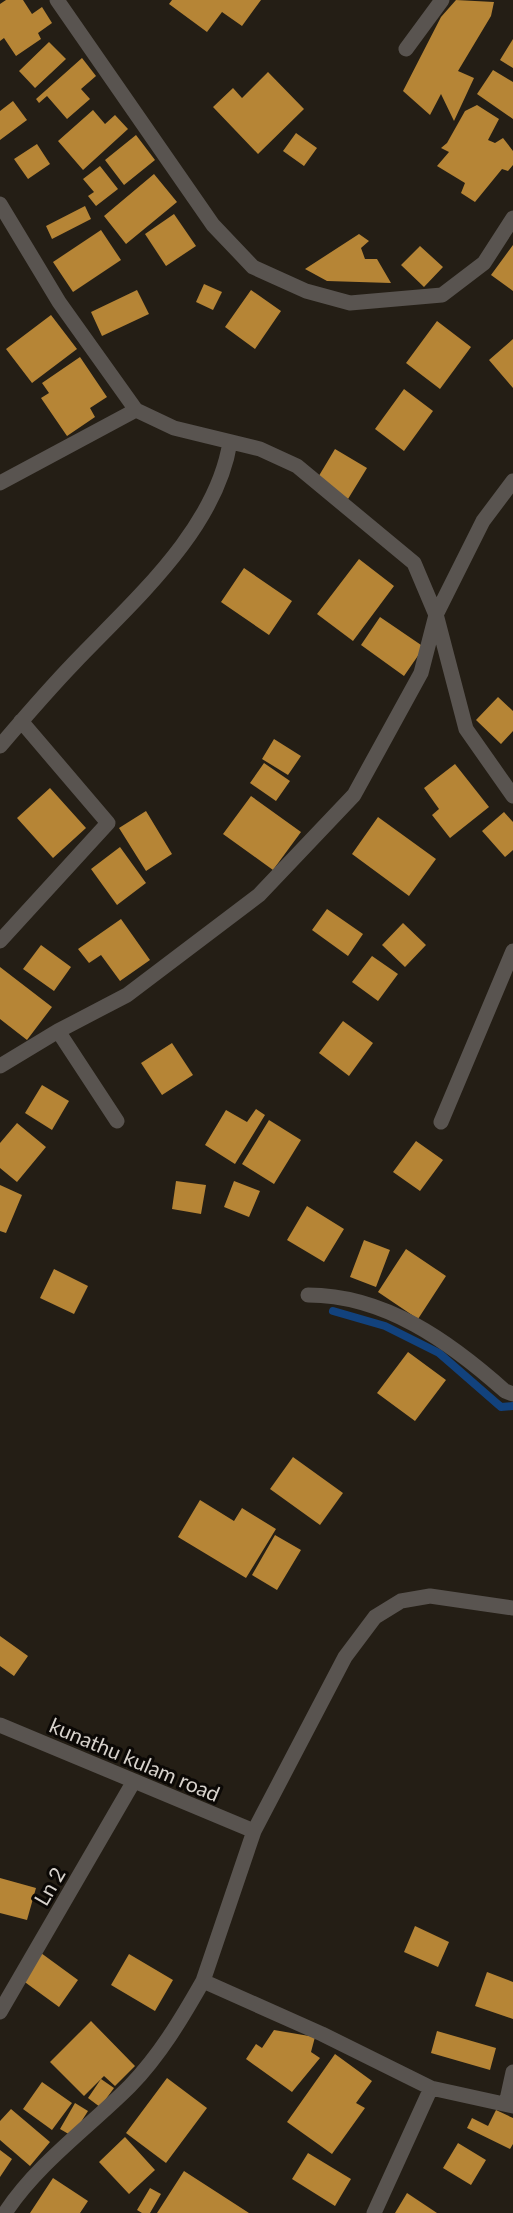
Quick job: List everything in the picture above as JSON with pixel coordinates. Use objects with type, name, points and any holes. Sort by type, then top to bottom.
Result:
[{"type":"street","points":[[57,0],[213,225],[253,267],[306,291],[350,303],[442,295],[484,263],[513,218]]},
{"type":"street","points":[[406,49],[442,0]]},
{"type":"street","points":[[0,204],[59,302],[136,410],[174,428],[260,449],[297,466],[414,563],[436,615],[466,729],[513,796]]},
{"type":"street","points":[[0,483],[136,410]]},
{"type":"street","points":[[0,746],[74,663],[126,612],[190,535],[226,468],[230,442]]},
{"type":"street","points":[[0,1066],[58,1031],[127,995],[259,894],[354,795],[421,673],[436,615],[483,521],[513,481]]},
{"type":"street","points":[[0,941],[108,824],[21,721]]},
{"type":"street","points":[[500,777],[513,787]]},
{"type":"street","points":[[441,1122],[513,951]]},
{"type":"street","points":[[58,1031],[117,1121]]},
{"type":"street","points":[[308,1295],[327,1295],[353,1300],[397,1314],[464,1355],[505,1391],[513,1394]]},
{"type":"street","points":[[5,2213],[23,2190],[131,2084],[174,2032],[203,1981],[254,1831],[345,1657],[375,1617],[401,1601],[430,1596],[513,1608]]},
{"type":"street","name":"kunathu kulam road","points":[[0,1725],[254,1831]]},
{"type":"street","name":"Ln 2","points":[[0,2012],[134,1781]]},
{"type":"street","points":[[203,1981],[322,2034],[431,2088],[509,2105],[513,2072]]},
{"type":"street","points":[[374,2213],[431,2088]]},
{"type":"building","points":[[6,0],[23,0],[32,14],[42,7],[52,23],[38,33],[41,39],[16,56],[4,38],[0,41],[0,4]]},
{"type":"building","points":[[172,0],[261,0],[242,26],[222,12],[207,32],[169,4]]},
{"type":"building","points":[[456,0],[494,2],[491,16],[458,71],[474,78],[454,121],[441,94],[430,115],[403,91],[441,17]]},
{"type":"building","points":[[513,39],[513,68],[500,60]]},
{"type":"building","points":[[49,42],[66,59],[35,88],[19,71]]},
{"type":"building","points":[[82,58],[96,76],[81,89],[90,99],[67,119],[47,96],[39,103],[36,99]]},
{"type":"building","points":[[493,70],[513,82],[513,119],[477,94]]},
{"type":"building","points":[[268,72],[304,109],[258,154],[213,107],[233,88],[242,98]]},
{"type":"building","points":[[13,101],[27,120],[0,140],[0,111]]},
{"type":"building","points":[[477,105],[499,119],[488,140],[495,143],[503,138],[513,151],[513,165],[508,171],[502,169],[475,202],[461,193],[465,183],[437,166],[449,152],[441,148],[447,143],[465,111]]},
{"type":"building","points":[[93,110],[105,124],[115,115],[128,129],[83,170],[58,141]]},
{"type":"building","points":[[296,133],[317,148],[304,166],[283,151]]},
{"type":"building","points":[[136,135],[155,160],[124,185],[105,160]]},
{"type":"building","points":[[37,144],[50,164],[28,179],[14,159]]},
{"type":"building","points":[[100,166],[118,189],[96,206],[88,196],[94,192],[83,179]]},
{"type":"building","points":[[154,174],[177,202],[126,244],[104,216]]},
{"type":"building","points":[[85,206],[91,219],[52,239],[46,226]]},
{"type":"building","points":[[174,214],[196,246],[166,266],[145,234]]},
{"type":"building","points":[[101,230],[121,260],[73,292],[53,262]]},
{"type":"building","points":[[359,234],[369,241],[361,248],[365,259],[377,259],[391,283],[327,281],[305,269]]},
{"type":"building","points":[[513,245],[513,291],[491,275]]},
{"type":"building","points":[[420,246],[443,267],[424,287],[401,265]]},
{"type":"building","points":[[204,284],[222,292],[213,310],[196,302]]},
{"type":"building","points":[[137,290],[149,314],[102,336],[91,312]]},
{"type":"building","points":[[251,290],[281,311],[255,349],[225,327]]},
{"type":"building","points":[[51,315],[77,349],[32,383],[6,349]]},
{"type":"building","points":[[437,321],[471,347],[440,389],[406,363]]},
{"type":"building","points":[[513,339],[513,388],[489,360]]},
{"type":"building","points":[[80,357],[107,397],[90,408],[95,417],[67,436],[41,398],[49,393],[42,383]]},
{"type":"building","points":[[404,389],[433,411],[404,451],[375,429]]},
{"type":"building","points":[[335,449],[367,468],[348,499],[317,479]]},
{"type":"building","points":[[359,559],[394,586],[353,641],[317,614]]},
{"type":"building","points":[[244,568],[292,601],[269,635],[221,602]]},
{"type":"building","points":[[380,617],[424,647],[404,676],[361,645]]},
{"type":"building","points":[[498,697],[513,711],[513,731],[501,744],[476,720]]},
{"type":"building","points":[[274,739],[301,756],[288,775],[262,759]]},
{"type":"building","points":[[264,763],[290,781],[276,801],[250,783]]},
{"type":"building","points":[[455,764],[489,807],[450,838],[432,815],[439,809],[424,788]]},
{"type":"building","points":[[50,788],[86,828],[53,858],[17,818]]},
{"type":"building","points":[[251,796],[301,832],[273,870],[223,834]]},
{"type":"building","points":[[146,811],[172,854],[146,871],[119,828]]},
{"type":"building","points":[[504,812],[513,822],[513,850],[505,857],[482,831]]},
{"type":"building","points":[[378,817],[436,859],[409,896],[352,854]]},
{"type":"building","points":[[120,847],[146,883],[117,905],[91,869]]},
{"type":"building","points":[[327,909],[363,934],[348,956],[312,930]]},
{"type":"building","points":[[121,919],[150,960],[120,981],[101,955],[89,963],[78,949]]},
{"type":"building","points":[[403,923],[426,945],[405,967],[382,945]]},
{"type":"building","points":[[41,945],[71,967],[54,991],[23,969]]},
{"type":"building","points":[[372,956],[398,974],[378,1001],[352,982]]},
{"type":"building","points":[[0,967],[52,1007],[27,1040],[0,1019]]},
{"type":"building","points":[[343,1021],[373,1043],[349,1076],[319,1053]]},
{"type":"building","points":[[172,1043],[193,1075],[162,1095],[141,1063]]},
{"type":"building","points":[[42,1085],[69,1101],[52,1130],[25,1113]]},
{"type":"building","points":[[256,1109],[265,1115],[235,1164],[205,1145],[226,1110],[247,1122]]},
{"type":"building","points":[[269,1120],[301,1140],[274,1184],[242,1164]]},
{"type":"building","points":[[17,1123],[46,1147],[17,1182],[0,1168],[0,1143]]},
{"type":"building","points":[[416,1141],[443,1160],[420,1191],[393,1172]]},
{"type":"building","points":[[176,1181],[206,1185],[201,1214],[172,1209]]},
{"type":"building","points":[[234,1181],[260,1191],[249,1217],[224,1207]]},
{"type":"building","points":[[0,1185],[22,1195],[6,1233],[0,1231]]},
{"type":"building","points":[[307,1206],[344,1229],[324,1262],[287,1240]]},
{"type":"building","points":[[364,1240],[390,1250],[376,1287],[350,1277]]},
{"type":"building","points":[[406,1249],[446,1276],[418,1319],[378,1292]]},
{"type":"building","points":[[54,1269],[88,1286],[74,1314],[40,1298]]},
{"type":"building","points":[[408,1352],[446,1380],[415,1421],[377,1393]]},
{"type":"building","points":[[293,1457],[343,1493],[320,1525],[270,1489]]},
{"type":"building","points":[[200,1500],[234,1521],[242,1508],[276,1529],[246,1578],[178,1537]]},
{"type":"building","points":[[275,1535],[301,1550],[277,1590],[252,1575]]},
{"type":"building","points":[[0,1636],[28,1656],[14,1676],[0,1666]]},
{"type":"building","points":[[0,1878],[36,1888],[27,1920],[0,1913]]},
{"type":"building","points":[[415,1926],[449,1942],[438,1967],[404,1952]]},
{"type":"building","points":[[41,1953],[78,1980],[59,2007],[22,1980]]},
{"type":"building","points":[[129,1954],[173,1980],[155,2011],[111,1985]]},
{"type":"building","points":[[487,1972],[513,1982],[513,2019],[475,2006]]},
{"type":"building","points":[[91,2021],[135,2066],[115,2086],[104,2076],[84,2096],[50,2062]]},
{"type":"building","points":[[274,2030],[315,2037],[311,2052],[320,2058],[292,2092],[246,2059],[256,2044],[262,2048]]},
{"type":"building","points":[[437,2031],[496,2048],[490,2070],[431,2053]]},
{"type":"building","points":[[335,2054],[372,2081],[356,2103],[365,2108],[332,2154],[287,2122]]},
{"type":"building","points":[[167,2078],[207,2108],[166,2163],[126,2133]]},
{"type":"building","points":[[101,2079],[114,2088],[100,2107],[88,2098]]},
{"type":"building","points":[[42,2082],[72,2103],[52,2130],[23,2109]]},
{"type":"building","points":[[75,2103],[88,2111],[72,2136],[60,2129]]},
{"type":"building","points":[[11,2109],[50,2142],[30,2166],[0,2140],[0,2121]]},
{"type":"building","points":[[496,2110],[513,2118],[513,2144],[510,2149],[467,2128],[472,2118],[488,2126]]},
{"type":"building","points":[[125,2137],[155,2170],[129,2194],[99,2162]]},
{"type":"building","points":[[458,2143],[486,2160],[471,2185],[443,2168]]},
{"type":"building","points":[[0,2150],[12,2159],[0,2177]]},
{"type":"building","points":[[308,2153],[351,2179],[335,2206],[292,2179]]},
{"type":"building","points":[[184,2171],[249,2213],[157,2213]]},
{"type":"building","points":[[53,2178],[88,2201],[80,2213],[30,2213]]},
{"type":"building","points":[[150,2188],[161,2194],[150,2213],[142,2213],[137,2210]]},
{"type":"building","points":[[407,2193],[437,2213],[395,2213]]},
{"type":"waterway","points":[[333,1311],[385,1326],[439,1353],[501,1407],[513,1406]]}]
